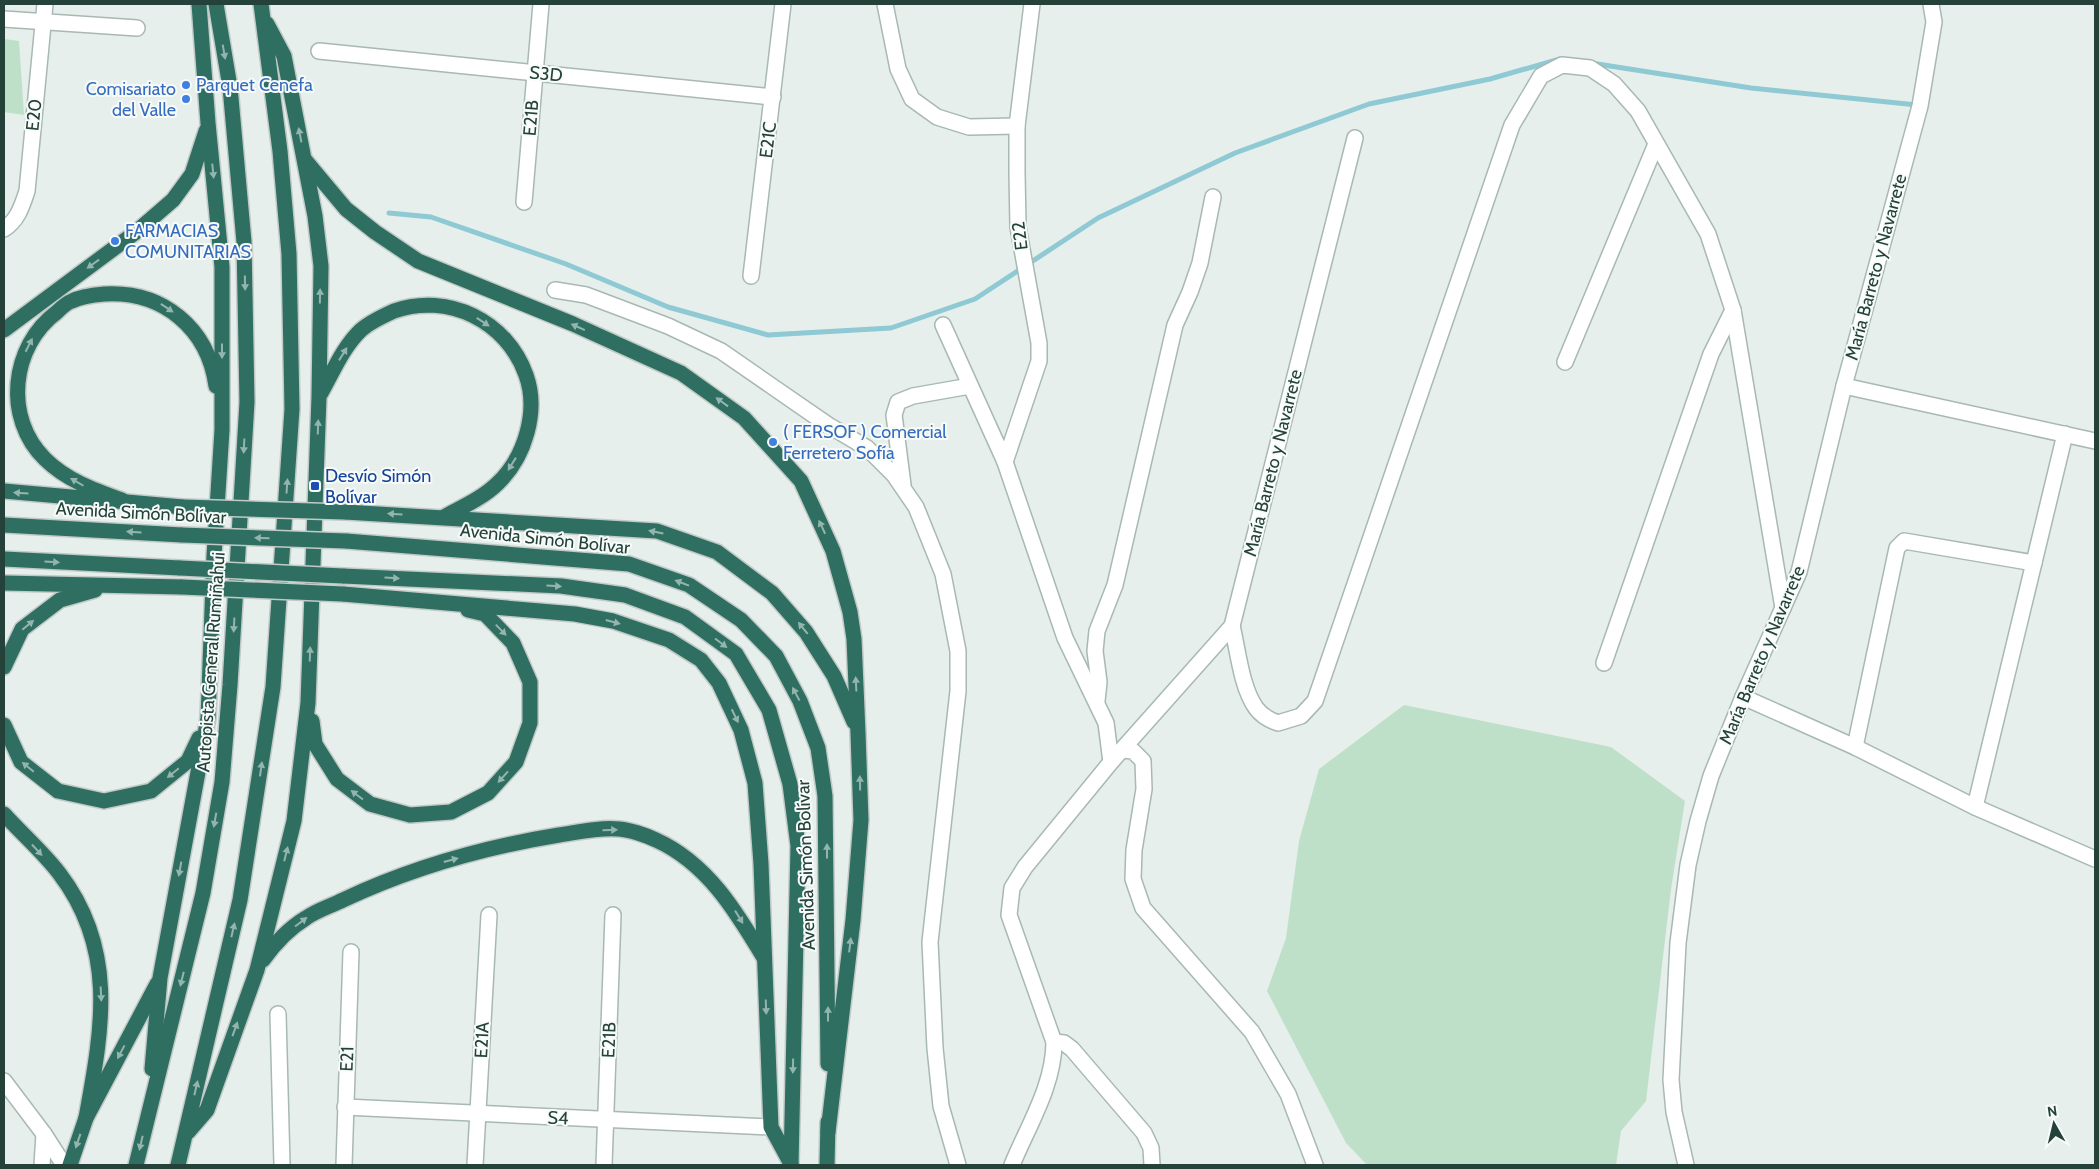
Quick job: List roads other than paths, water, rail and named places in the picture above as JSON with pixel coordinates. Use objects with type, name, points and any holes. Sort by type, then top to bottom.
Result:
[{"type":"highway","points":[[147,1120],[160,978],[208,718],[214,556],[222,430],[222,267],[199,4]]},
{"type":"highway","name":"Autopista General Rumiñahui","points":[[136,1165],[203,893],[222,782],[230,685],[247,402],[244,242],[230,86],[216,4]]},
{"type":"highway","points":[[178,1165],[240,900],[273,687],[276,647],[292,410],[289,254],[261,4]]},
{"type":"highway","points":[[185,1135],[207,1110],[257,970],[294,822],[308,703],[319,397],[321,266],[315,216],[284,56],[264,19]]},
{"type":"highway","points":[[4,330],[136,232],[173,200],[192,174],[208,122]]},
{"type":"highway","points":[[305,160],[346,209],[375,232],[418,261],[572,324],[681,373],[744,418],[801,481],[833,551],[850,612],[854,639],[858,733],[860,829],[853,920],[828,1132]]},
{"type":"highway","points":[[122,500],[78,484],[45,459],[32,442],[24,425],[18,404],[17,383],[20,363],[27,346],[36,331],[48,318],[71,301],[101,294],[121,293],[144,297],[166,306],[185,322],[194,332],[214,370],[222,430]]},
{"type":"highway","points":[[319,397],[345,350],[362,329],[376,320],[403,308],[433,304],[447,306],[474,316],[502,337],[516,355],[526,375],[530,394],[531,414],[528,431],[512,467],[498,483],[486,493],[444,517]]},
{"type":"highway","points":[[4,491],[122,500],[183,507],[444,517],[657,531],[716,552],[772,593],[806,632],[834,676],[858,733]]},
{"type":"highway","name":"Avenida Simón Bolívar","points":[[4,525],[182,535],[346,540],[629,564],[689,585],[741,620],[776,656],[800,701],[818,748],[825,796],[827,845],[827,1165]]},
{"type":"highway","name":"Avenida Simón Bolívar","points":[[4,559],[560,586],[625,595],[686,617],[736,654],[769,710],[790,784],[798,846],[791,1165]]},
{"type":"highway","points":[[4,583],[182,587],[343,594],[575,614],[612,621],[669,640],[701,660],[719,683],[742,730],[754,783],[762,864],[771,1127],[791,1165]]},
{"type":"highway","points":[[4,667],[22,630],[60,600],[107,586]]},
{"type":"highway","points":[[308,703],[315,744],[337,779],[370,804],[410,816],[451,812],[488,793],[516,762],[530,723],[530,682],[514,644],[484,614],[443,603]]},
{"type":"highway","points":[[4,725],[21,762],[58,791],[104,801],[151,791],[188,761],[208,718]]},
{"type":"highway","points":[[4,814],[59,873],[85,917],[99,965],[102,1008],[99,1040],[86,1118]]},
{"type":"highway","points":[[257,970],[276,942],[306,917],[377,884],[438,863],[520,841],[598,830],[620,829],[656,840],[686,858],[716,885],[736,911],[764,958]]},
{"type":"highway","points":[[65,1164],[86,1118],[160,978]]},
{"type":"street","name":"E20","points":[[8,226],[21,209],[27,191],[45,4]]},
{"type":"street","name":"E21B","points":[[524,202],[541,4]]},
{"type":"street","name":"E21C","points":[[751,276],[783,4]]},
{"type":"street","points":[[885,4],[898,70],[912,99],[937,117],[969,126],[1017,126]]},
{"type":"street","name":"E22","points":[[1005,462],[1040,361],[1039,343],[1018,227],[1017,126],[1032,4]]},
{"type":"street","name":"María Barreto y Navarrete","points":[[1686,1165],[1674,1112],[1671,1080],[1678,943],[1683,901],[1698,821],[1708,785],[1743,697],[1799,572],[1844,386],[1920,106],[1934,22],[1931,4]]},
{"type":"street","points":[[4,19],[137,28]]},
{"type":"street","name":"S3D","points":[[319,51],[773,97]]},
{"type":"street","points":[[1232,626],[1248,693],[1256,709],[1267,718],[1278,723],[1288,722],[1302,716],[1315,701],[1512,125],[1541,76],[1562,65],[1590,68],[1614,84],[1638,111],[1708,234],[1734,310],[1784,608]]},
{"type":"street","name":"María Barreto y Navarrete","points":[[1012,1165],[1051,1075],[1054,1042],[1009,915],[1012,888],[1024,867],[1111,762],[1232,626],[1355,138]]},
{"type":"street","points":[[1565,362],[1656,144]]},
{"type":"street","points":[[1096,701],[1099,682],[1095,651],[1097,632],[1115,586],[1175,325],[1190,292],[1200,263],[1213,197]]},
{"type":"street","points":[[555,290],[586,295],[668,326],[721,351],[828,425],[867,448],[894,475],[916,507],[943,574],[958,651],[958,691],[930,942],[935,1048],[941,1106],[958,1165]]},
{"type":"street","points":[[1604,662],[1711,354],[1734,310]]},
{"type":"street","points":[[943,325],[1005,462],[1064,638],[1106,723],[1111,762]]},
{"type":"street","points":[[903,488],[894,415],[898,402],[913,396],[970,386]]},
{"type":"street","points":[[1844,386],[2095,441]]},
{"type":"street","points":[[1975,807],[2065,434]]},
{"type":"street","points":[[1854,747],[1897,548],[1900,544],[1904,541],[2034,563]]},
{"type":"street","points":[[1743,697],[1854,747],[1975,807],[2095,859]]},
{"type":"street","points":[[1122,750],[1133,752],[1143,761],[1144,789],[1134,850],[1133,878],[1143,908],[1252,1032],[1288,1094],[1311,1162]]},
{"type":"street","name":"E21A","points":[[475,1165],[489,915]]},
{"type":"street","name":"E21B","points":[[604,1165],[613,915]]},
{"type":"street","name":"E21","points":[[344,1165],[351,952]]},
{"type":"street","points":[[278,1014],[282,1165]]},
{"type":"street","points":[[1054,1042],[1064,1044],[1072,1049],[1144,1133],[1151,1148],[1152,1165]]},
{"type":"street","points":[[4,1081],[65,1164]]},
{"type":"street","name":"S4","points":[[345,1107],[771,1127]]},
{"type":"street","points":[[42,1165],[45,1135]]},
{"type":"waterway","points":[[389,213],[431,217],[566,264],[668,307],[768,335],[891,328],[975,299],[1098,218],[1235,153],[1369,104],[1490,79],[1560,59]]},
{"type":"waterway","points":[[1591,63],[1751,88],[1917,105]]},
{"type":"place","name":"Parquet Cenefa","points":[[186,85]]},
{"type":"place","name":"Comisariato del Valle","points":[[186,99]]},
{"type":"place","name":"FARMACIAS COMUNITARIAS","points":[[115,241]]},
{"type":"place","name":"( FERSOF ) Comercial Ferretero Sofía","points":[[773,442]]},
{"type":"place","name":"Desvío Simón Bolívar","points":[[315,486]]}]
